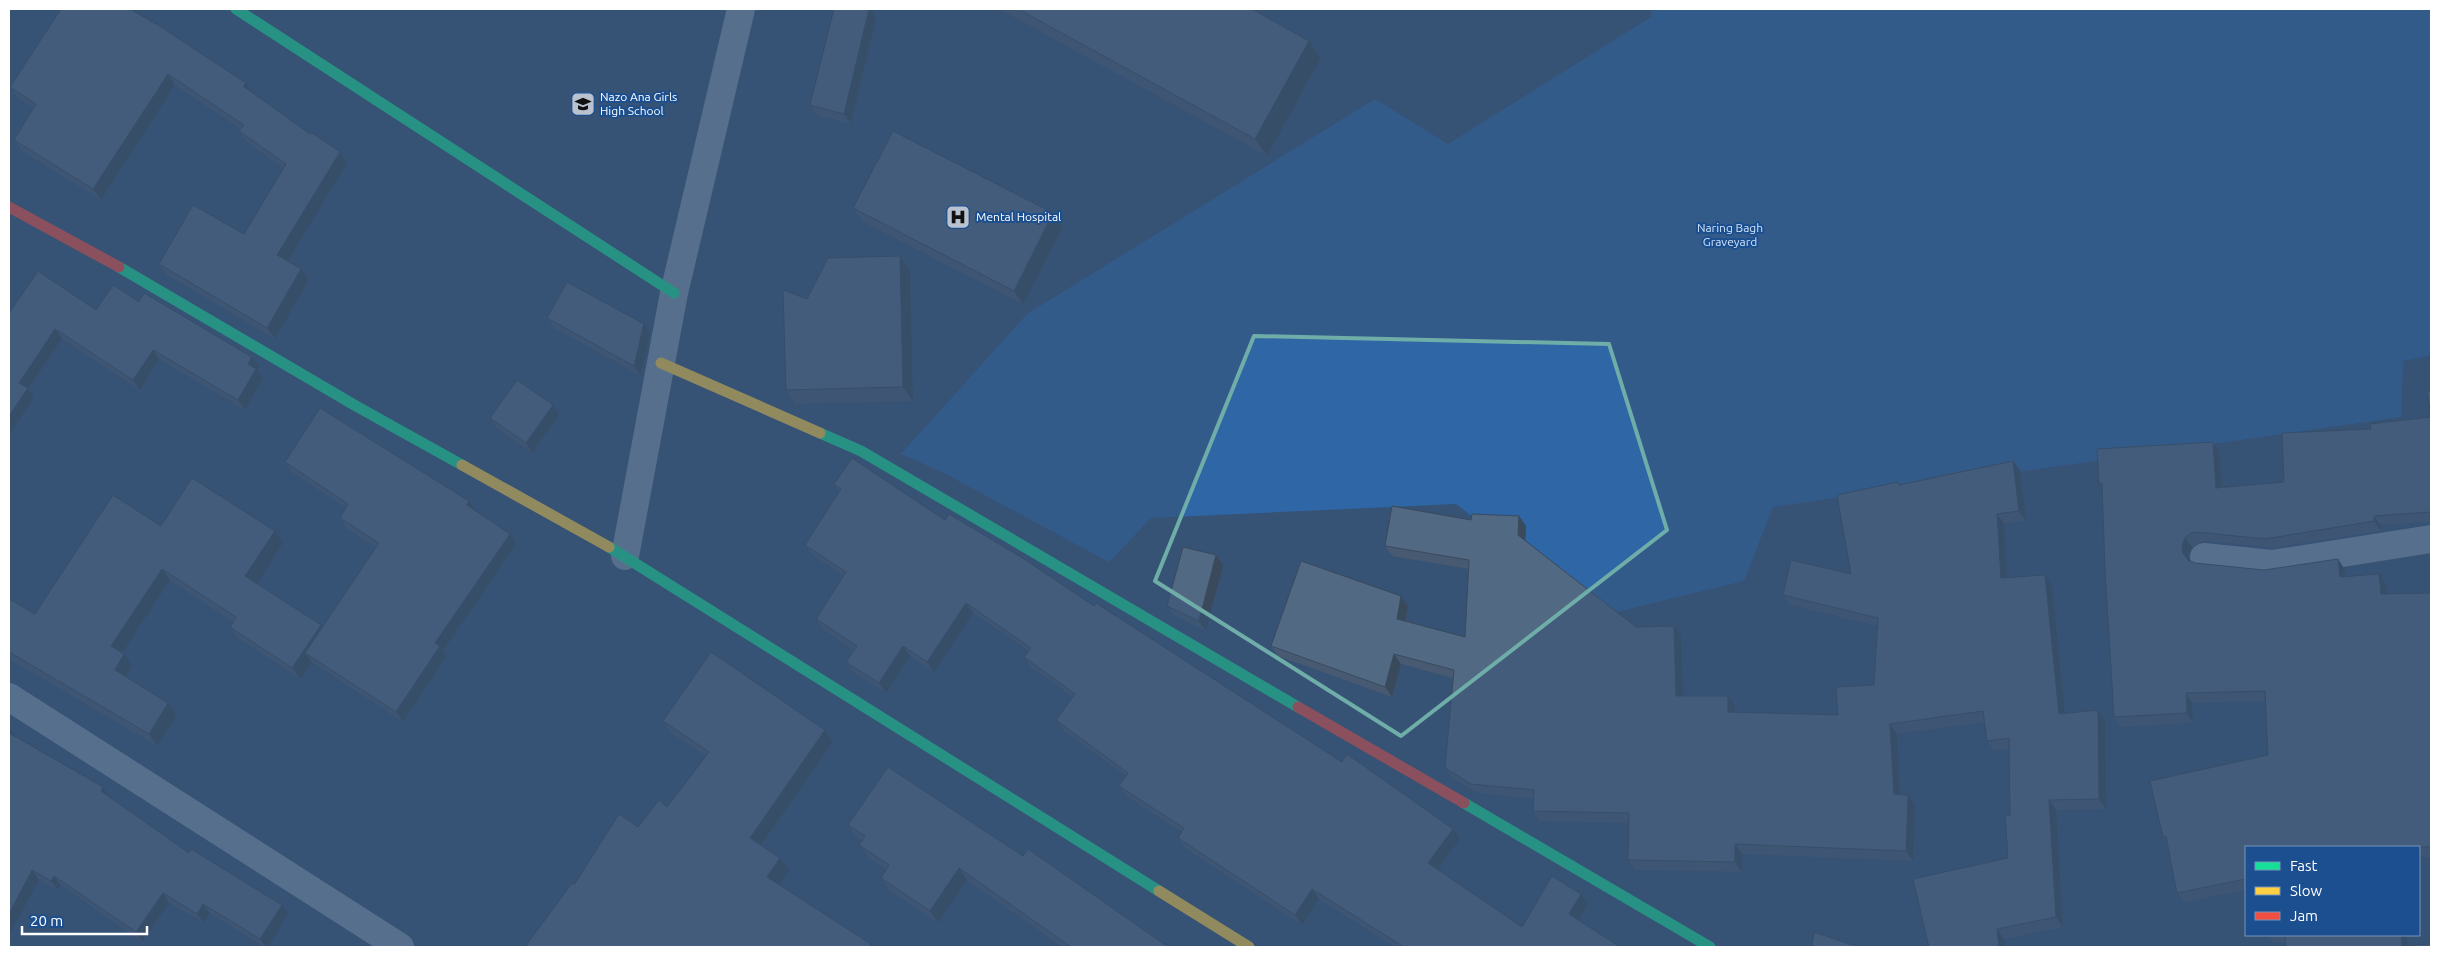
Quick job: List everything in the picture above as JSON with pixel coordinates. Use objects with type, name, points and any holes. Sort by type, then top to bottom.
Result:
[{"type":"street","points":[[236,9],[674,293]]},
{"type":"street","points":[[626,556],[674,293],[741,9]]},
{"type":"street","points":[[9,207],[144,280],[356,406],[626,556],[1249,947]]},
{"type":"street","points":[[660,363],[861,451],[1710,947]]},
{"type":"street","points":[[2204,557],[2272,564],[2431,539]]},
{"type":"street","points":[[9,697],[400,947]]},
{"type":"highlighted area","points":[[1254,336],[1609,344],[1667,530],[1401,736],[1155,581]]},
{"type":"green space","name":"Naring Bagh Graveyard","points":[[1651,9],[2431,9],[2431,355],[2403,361],[2401,417],[1773,507],[1744,581],[1600,616],[1456,504],[1151,518],[1109,562],[942,472],[901,454],[1027,314],[1375,99],[1448,144],[1651,17]]},
{"type":"building","points":[[61,9],[130,9],[246,83],[243,86],[310,134],[312,133],[340,152],[277,255],[301,269],[267,328],[159,264],[193,205],[244,234],[286,164],[239,131],[244,125],[168,74],[93,189],[14,140],[36,104],[10,87]]},
{"type":"building","points":[[834,9],[869,9],[844,114],[810,105]]},
{"type":"building","points":[[1018,9],[1252,9],[1309,41],[1255,139]]},
{"type":"building","points":[[893,131],[1053,213],[1014,291],[853,208]]},
{"type":"building","points":[[900,256],[903,387],[786,390],[783,290],[807,299],[828,258]]},
{"type":"building","points":[[38,271],[96,310],[113,285],[139,302],[144,293],[252,357],[248,364],[256,369],[238,400],[153,350],[133,380],[55,329],[19,383],[28,388],[9,416],[9,313]]},
{"type":"building","points":[[567,282],[644,324],[634,366],[547,318]]},
{"type":"building","points":[[517,380],[553,405],[526,443],[490,418]]},
{"type":"building","points":[[2431,390],[2431,417],[2427,391]]},
{"type":"building","points":[[320,408],[469,501],[467,505],[510,534],[435,643],[440,646],[396,712],[305,653],[379,543],[340,518],[348,504],[285,462]]},
{"type":"building","points":[[2431,417],[2431,512],[2374,516],[2374,521],[2265,539],[2198,532],[2191,533],[2185,538],[2182,546],[2183,553],[2188,560],[2195,563],[2264,570],[2338,559],[2340,577],[2379,574],[2381,594],[2431,593],[2431,847],[2245,846],[2245,879],[2177,893],[2166,836],[2163,837],[2150,781],[2268,755],[2265,691],[2186,693],[2187,713],[2114,717],[2102,483],[2099,483],[2097,449],[2213,442],[2216,488],[2284,482],[2282,433],[2371,429],[2370,424]]},
{"type":"building","points":[[852,458],[945,520],[949,514],[1024,559],[1094,606],[1096,603],[1342,762],[1347,754],[1453,829],[1428,863],[1522,927],[1552,876],[1581,894],[1569,914],[1620,947],[1404,947],[1312,889],[1295,915],[1178,838],[1184,828],[1119,786],[1128,773],[1056,720],[1075,694],[1024,657],[1031,648],[966,603],[927,662],[903,646],[879,683],[846,662],[857,646],[816,619],[846,572],[805,545],[841,489],[834,484]]},
{"type":"building","points":[[2013,461],[2019,511],[1997,514],[2001,578],[2045,575],[2059,714],[2098,710],[2099,799],[2049,800],[2056,917],[1997,929],[1999,947],[1929,947],[1913,879],[2008,858],[2005,816],[2010,815],[2009,738],[1987,741],[1983,711],[1890,724],[1894,794],[1908,795],[1906,851],[1735,844],[1735,862],[1628,860],[1629,813],[1533,811],[1534,790],[1471,784],[1445,768],[1454,670],[1394,654],[1385,687],[1271,646],[1301,561],[1401,596],[1397,619],[1465,637],[1469,560],[1385,546],[1392,506],[1471,520],[1472,514],[1519,516],[1518,535],[1636,627],[1674,626],[1676,696],[1728,696],[1728,712],[1838,715],[1836,687],[1874,685],[1878,618],[1783,595],[1791,560],[1851,574],[1837,495],[1898,482],[1899,485]]},
{"type":"building","points":[[192,478],[275,531],[245,576],[321,625],[292,668],[230,627],[236,617],[162,569],[111,646],[124,654],[115,670],[168,703],[149,734],[9,652],[9,599],[35,614],[113,495],[161,526]]},
{"type":"building","points":[[1183,547],[1216,555],[1199,621],[1167,606]]},
{"type":"building","points":[[711,652],[825,730],[750,838],[780,858],[767,877],[871,944],[869,947],[525,947],[572,883],[574,885],[619,814],[638,827],[659,800],[667,807],[709,752],[663,721]]},
{"type":"building","points":[[9,733],[103,787],[101,791],[189,853],[191,849],[282,905],[260,939],[203,904],[197,914],[163,893],[136,932],[54,876],[51,881],[32,870],[9,914]]},
{"type":"building","points":[[888,767],[1023,856],[1028,849],[1168,947],[1071,947],[959,868],[930,911],[881,878],[889,865],[859,845],[865,836],[848,825]]},
{"type":"building","points":[[1814,932],[1858,947],[1812,947]]},
{"type":"building","points":[[2285,936],[2401,936],[2402,946],[2431,944],[2431,947],[2286,947]]},
{"type":"traffic: fast","points":[[236,9],[674,293]]},
{"type":"traffic: fast","points":[[119,267],[356,406],[462,465]]},
{"type":"traffic: fast","points":[[820,433],[861,451],[1298,707]]},
{"type":"traffic: fast","points":[[609,547],[1159,891]]},
{"type":"traffic: fast","points":[[1464,803],[1710,947]]},
{"type":"traffic: slow","points":[[661,363],[820,433]]},
{"type":"traffic: slow","points":[[462,465],[609,547]]},
{"type":"traffic: slow","points":[[1159,891],[1249,947]]},
{"type":"traffic: jam","points":[[9,207],[119,267]]},
{"type":"traffic: jam","points":[[1298,707],[1464,803]]},
{"type":"place","name":"Nazo Ana Girls High School","points":[[583,104]]},
{"type":"place","name":"Mental Hospital","points":[[958,217]]}]
